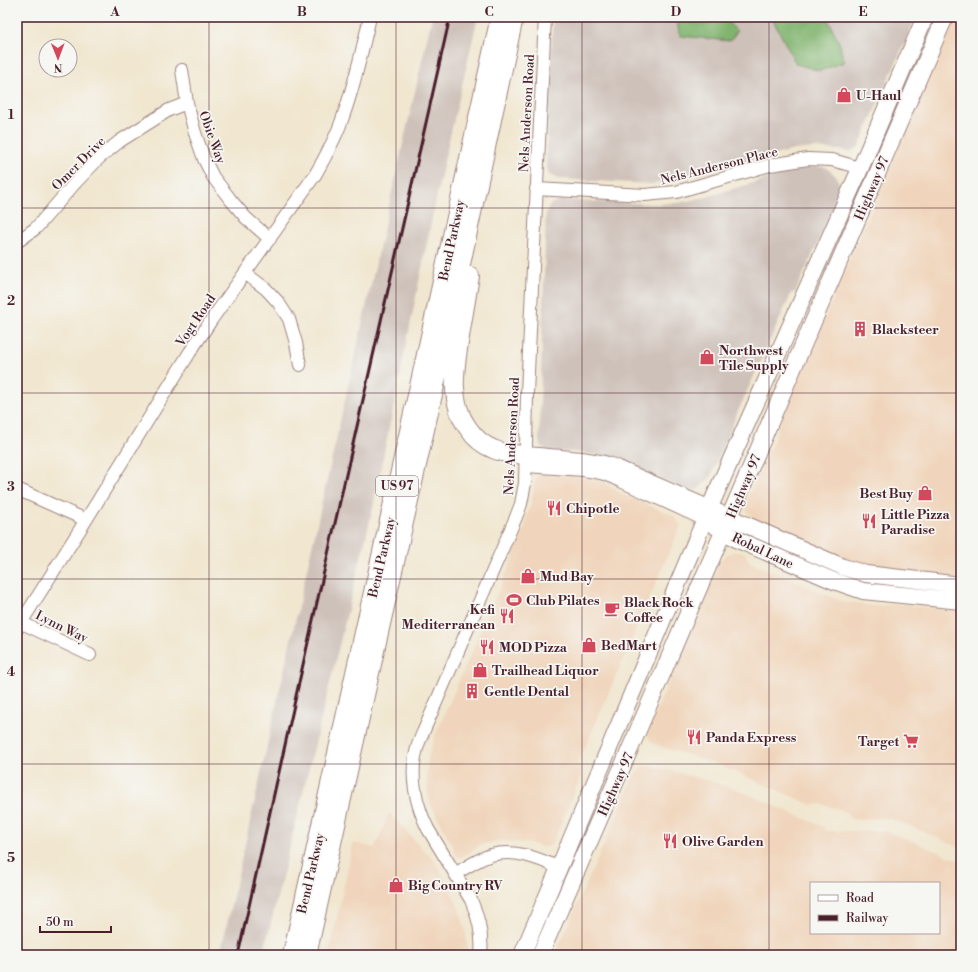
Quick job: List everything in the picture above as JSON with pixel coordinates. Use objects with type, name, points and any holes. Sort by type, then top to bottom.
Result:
[{"type":"highway","name":"Bend Parkway","points":[[292,955],[415,406],[500,17]]},
{"type":"highway","name":"Bend Parkway","points":[[307,955],[434,390],[514,17]]},
{"type":"highway","points":[[486,146],[482,204],[456,362],[454,390],[456,404],[460,414],[472,434],[482,443],[493,449],[526,461]]},
{"type":"main road","name":"Highway 97","points":[[540,955],[945,17]]},
{"type":"main road","name":"Highway 97","points":[[522,955],[707,514],[860,169],[922,23]]},
{"type":"main road","points":[[876,177],[871,170],[871,164],[904,86],[922,23]]},
{"type":"main road","name":"Robal Lane","points":[[526,461],[585,460],[605,464],[629,473],[726,524],[855,572],[961,585]]},
{"type":"main road","name":"Robal Lane","points":[[726,524],[738,540],[834,581],[863,591],[961,601]]},
{"type":"street","name":"Vogt Road","points":[[19,626],[190,352],[315,175],[329,151],[344,116],[370,17]]},
{"type":"street","name":"Nels Anderson Road","points":[[481,955],[480,923],[476,911],[422,818],[416,793],[414,764],[417,749],[425,728],[516,517],[521,504],[524,488],[544,17]]},
{"type":"street","name":"Obie Way","points":[[182,70],[187,103],[195,134],[204,159],[213,177],[246,218],[270,239]]},
{"type":"street","name":"Omer Drive","points":[[17,242],[36,228],[99,158],[120,141],[169,110],[187,103]]},
{"type":"street","name":"Nels Anderson Place","points":[[536,189],[645,195],[676,192],[770,166],[808,159],[832,160],[860,169]]},
{"type":"street","points":[[245,273],[266,289],[278,302],[289,319],[296,343],[300,365]]},
{"type":"street","points":[[17,489],[86,520]]},
{"type":"street","name":"Lynn Way","points":[[19,626],[90,655]]},
{"type":"street","points":[[455,874],[471,864],[492,855],[506,854],[530,856],[559,868]]},
{"type":"shaded area","points":[[432,17],[478,17],[440,179],[372,512],[263,955],[220,955],[384,227]]},
{"type":"shaded area","points":[[553,17],[916,17],[858,148],[849,152],[813,148],[794,150],[677,180],[651,184],[559,179],[549,175],[546,164]]},
{"type":"shaded area","points":[[953,17],[961,17],[961,580],[884,570],[859,564],[752,518],[746,508],[747,499],[751,489],[772,444],[783,414]]},
{"type":"shaded area","points":[[825,167],[836,176],[840,186],[839,196],[795,293],[792,292],[739,409],[710,478],[698,489],[688,491],[607,456],[548,451],[541,446],[539,441],[546,212],[551,204],[559,200],[657,204],[677,203],[706,197],[800,169]]},
{"type":"shaded area","points":[[540,475],[581,476],[604,483],[622,494],[674,516],[681,526],[578,764],[581,776],[553,842],[549,846],[541,847],[534,844],[504,841],[495,842],[480,845],[470,853],[459,857],[456,856],[453,851],[453,846],[431,805],[428,793],[427,778],[428,759],[436,733],[502,583],[525,526],[535,480]]},
{"type":"shaded area","points":[[734,552],[745,553],[749,561],[752,563],[843,602],[871,606],[903,604],[961,612],[961,848],[903,823],[887,818],[851,819],[846,812],[822,804],[812,805],[719,765],[659,746],[649,739],[647,734],[649,728],[718,567],[722,559],[728,554]]},
{"type":"shaded area","points":[[652,766],[709,781],[738,790],[824,827],[826,831],[886,831],[961,861],[961,955],[555,955],[635,774],[642,767]]},
{"type":"shaded area","name":"Big Country RV","points":[[389,813],[437,864],[458,906],[465,928],[468,950],[466,955],[329,955],[353,843],[375,848]]},
{"type":"green space","points":[[676,17],[723,17],[737,31],[730,41],[680,36]]},
{"type":"green space","points":[[774,17],[827,17],[839,42],[844,62],[820,71],[796,64],[774,22]]},
{"type":"railway","points":[[238,955],[450,17]]},
{"type":"place","name":"U-Haul","points":[[844,95]]},
{"type":"place","name":"Blacksteer","points":[[860,329]]},
{"type":"place","name":"Northwest Tile Supply","points":[[707,357]]},
{"type":"place","name":"Best Buy","points":[[925,493]]},
{"type":"place","name":"Chipotle","points":[[554,508]]},
{"type":"place","name":"Little Pizza Paradise","points":[[869,521]]},
{"type":"place","name":"Mud Bay","points":[[528,576]]},
{"type":"place","name":"Club Pilates","points":[[514,600]]},
{"type":"place","name":"Black Rock Coffee","points":[[612,609]]},
{"type":"place","name":"Kefi Mediterranean","points":[[507,616]]},
{"type":"place","name":"BedMart","points":[[589,645]]},
{"type":"place","name":"MOD Pizza","points":[[487,647]]},
{"type":"place","name":"Trailhead Liquor","points":[[480,670]]},
{"type":"place","name":"Gentle Dental","points":[[472,691]]},
{"type":"place","name":"Panda Express","points":[[694,737]]},
{"type":"place","name":"Target","points":[[911,741]]},
{"type":"place","name":"Olive Garden","points":[[670,841]]},
{"type":"place","name":"Big Country RV","points":[[396,885]]}]
